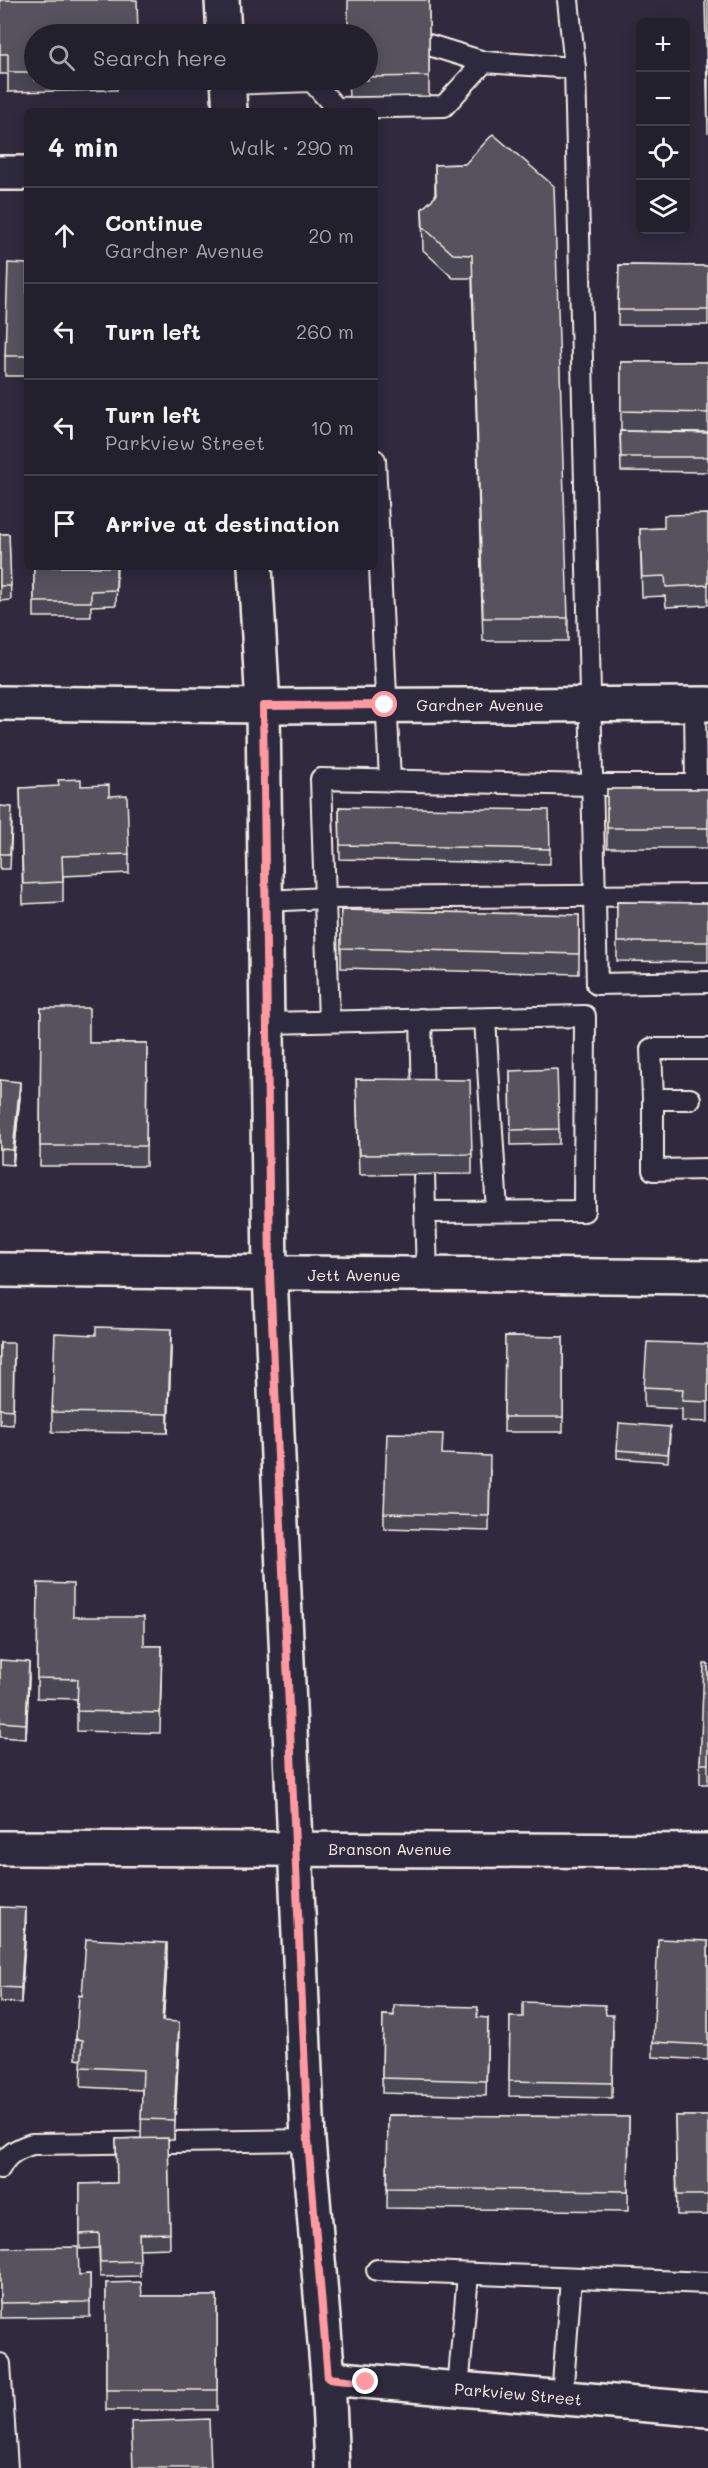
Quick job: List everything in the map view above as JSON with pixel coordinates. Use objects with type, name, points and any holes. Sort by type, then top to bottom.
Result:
[{"type":"street","points":[[222,0],[224,24]]},
{"type":"street","points":[[0,173],[24,173]]},
{"type":"street","points":[[255,570],[263,706],[270,1274],[297,1848],[308,2140],[328,2378],[332,2468]]},
{"type":"street","name":"Gardner Avenue","points":[[0,703],[263,706],[702,704]]},
{"type":"street","name":"Jett Avenue","points":[[0,1270],[708,1277]]},
{"type":"street","name":"Branson Avenue","points":[[0,1848],[708,1851]]},
{"type":"street","name":"Parkview Street","points":[[328,2378],[708,2410]]},
{"type":"lane","points":[[426,1212],[584,1211],[585,1016],[597,984],[575,68],[568,0]]},
{"type":"lane","points":[[429,45],[484,62],[575,68]]},
{"type":"lane","points":[[321,90],[336,108],[444,106],[484,62]]},
{"type":"lane","points":[[378,534],[390,781]]},
{"type":"lane","points":[[329,1022],[321,779],[702,785],[702,704]]},
{"type":"lane","points":[[266,901],[325,898],[708,895]]},
{"type":"lane","points":[[597,984],[708,982]]},
{"type":"lane","points":[[267,1023],[585,1016]]},
{"type":"lane","points":[[421,1019],[423,1100]]},
{"type":"lane","points":[[485,1019],[497,1211]]},
{"type":"lane","points":[[708,1049],[651,1049],[653,1170],[708,1168]]},
{"type":"lane","points":[[653,1099],[690,1099]]},
{"type":"lane","points":[[424,1174],[427,1275]]},
{"type":"lane","points":[[0,2168],[4,2160],[17,2149],[32,2144],[308,2140]]},
{"type":"lane","points":[[377,2270],[708,2283]]},
{"type":"lane","points":[[458,2389],[468,2274]]},
{"type":"lane","points":[[562,2398],[570,2278]]},
{"type":"lane","points":[[0,2364],[7,2468]]},
{"type":"building","points":[[0,0],[137,0],[138,24],[24,24],[24,72],[8,72],[8,54],[0,54]]},
{"type":"building","points":[[348,0],[429,0],[429,76],[378,77],[378,24],[348,24]]},
{"type":"building","points":[[705,0],[708,0],[708,133]]},
{"type":"building","points":[[493,134],[554,186],[568,618],[483,618],[472,255],[453,254],[423,227],[422,209],[436,196],[435,165],[465,164]]},
{"type":"building","points":[[8,263],[24,264],[24,356],[5,356]]},
{"type":"building","points":[[619,265],[708,266],[708,310],[618,310]]},
{"type":"building","points":[[621,362],[708,362],[708,413],[621,411]]},
{"type":"building","points":[[620,431],[708,433],[708,457],[621,457]]},
{"type":"building","points":[[708,514],[708,585],[666,587],[665,576],[642,577],[640,529],[664,528],[664,515]]},
{"type":"building","points":[[0,534],[9,534],[11,586],[0,586]]},
{"type":"building","points":[[34,570],[116,570],[116,590],[91,591],[91,602],[34,602]]},
{"type":"building","points":[[81,779],[81,786],[109,785],[109,796],[127,795],[129,854],[62,856],[63,882],[23,884],[20,788],[59,786],[58,780]]},
{"type":"building","points":[[607,789],[708,789],[708,828],[607,828]]},
{"type":"building","points":[[0,806],[12,807],[10,854],[0,854]]},
{"type":"building","points":[[339,807],[549,810],[550,849],[340,845]]},
{"type":"building","points":[[617,902],[708,903],[708,942],[617,942]]},
{"type":"building","points":[[341,910],[579,915],[579,954],[341,948]]},
{"type":"building","points":[[41,1008],[89,1008],[89,1043],[147,1043],[146,1146],[40,1146]]},
{"type":"building","points":[[557,1069],[559,1129],[511,1130],[510,1071]]},
{"type":"building","points":[[356,1079],[470,1080],[472,1154],[359,1155]]},
{"type":"building","points":[[0,1080],[20,1082],[13,1150],[0,1149]]},
{"type":"building","points":[[96,1327],[171,1329],[168,1414],[52,1412],[55,1333],[96,1335]]},
{"type":"building","points":[[505,1336],[563,1337],[563,1417],[504,1417]]},
{"type":"building","points":[[647,1342],[708,1344],[708,1402],[682,1401],[683,1389],[644,1387]]},
{"type":"building","points":[[0,1343],[14,1343],[13,1410],[0,1409]]},
{"type":"building","points":[[619,1423],[670,1427],[668,1454],[617,1450]]},
{"type":"building","points":[[387,1433],[443,1434],[442,1454],[490,1456],[489,1516],[384,1513]]},
{"type":"building","points":[[38,1583],[73,1584],[73,1617],[144,1617],[144,1646],[162,1646],[160,1713],[77,1711],[78,1679],[37,1678]]},
{"type":"building","points":[[0,1660],[29,1662],[26,1724],[0,1722]]},
{"type":"building","points":[[704,1664],[708,1664],[708,1764],[700,1764]]},
{"type":"building","points":[[0,1907],[26,1908],[21,1988],[0,1987]]},
{"type":"building","points":[[86,1939],[167,1943],[162,2021],[179,2022],[174,2120],[141,2119],[143,2070],[81,2067],[83,2040],[76,2039]]},
{"type":"building","points":[[658,1939],[708,1941],[708,2045],[653,2042]]},
{"type":"building","points":[[523,2002],[605,2005],[606,2015],[613,2015],[612,2083],[509,2081],[510,2017],[523,2017]]},
{"type":"building","points":[[394,2005],[478,2007],[477,2017],[488,2018],[486,2081],[382,2078],[383,2015],[394,2016]]},
{"type":"building","points":[[388,2115],[629,2117],[628,2191],[387,2188]]},
{"type":"building","points":[[675,2116],[708,2116],[708,2195],[677,2195]]},
{"type":"building","points":[[168,2138],[170,2233],[139,2234],[140,2261],[100,2262],[99,2233],[80,2234],[80,2184],[117,2183],[116,2139]]},
{"type":"building","points":[[78,2247],[79,2275],[90,2274],[90,2302],[0,2303],[0,2248]]},
{"type":"building","points":[[141,2282],[142,2296],[217,2296],[217,2390],[106,2390],[106,2283]]},
{"type":"building","points":[[209,2419],[211,2468],[133,2468],[131,2422]]},
{"type":"route","points":[[366,2382],[328,2378],[308,2140],[297,1848],[270,1274],[263,706],[385,705]]}]
